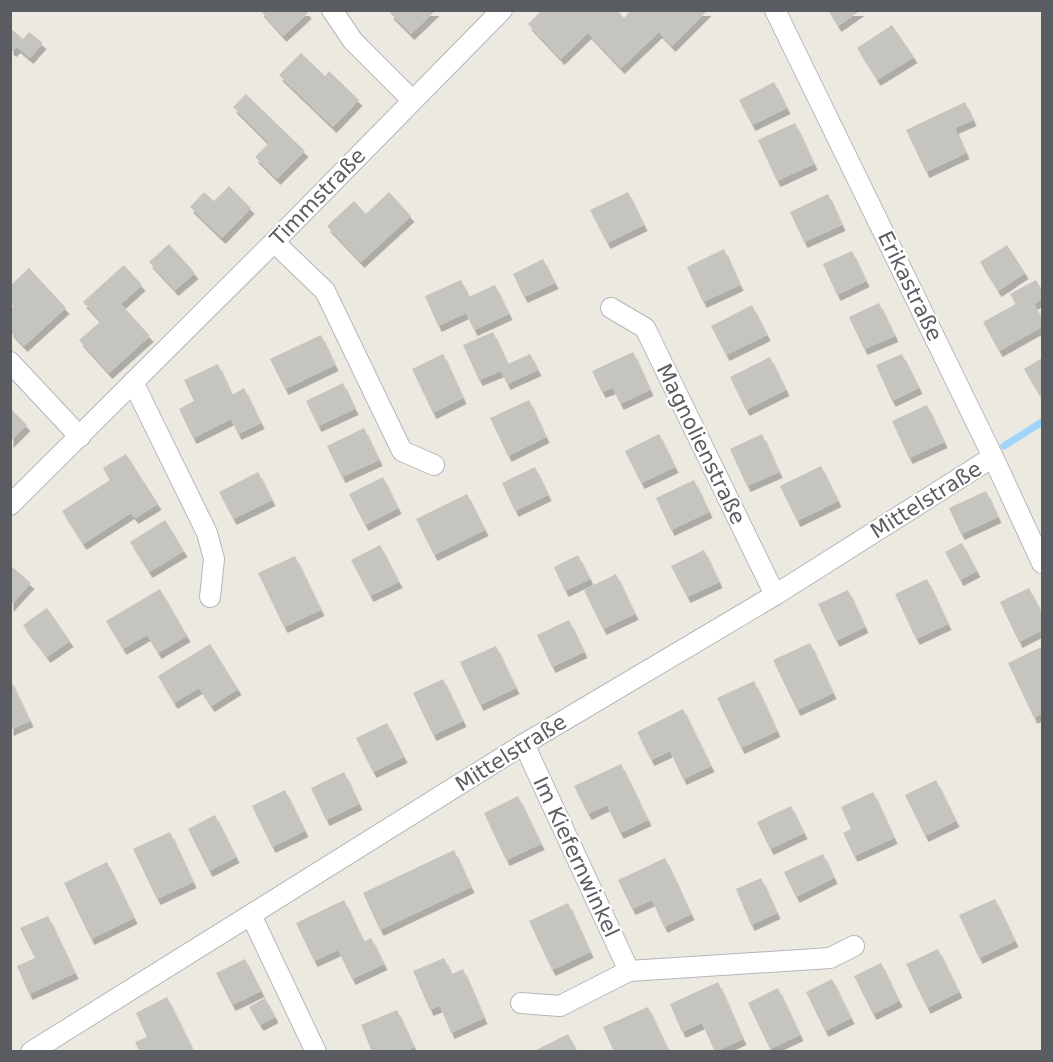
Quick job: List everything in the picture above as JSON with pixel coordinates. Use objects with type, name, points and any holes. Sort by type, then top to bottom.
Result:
[{"type":"street","points":[[332,10],[353,41],[412,100]]},
{"type":"street","name":"Timmstraße","points":[[10,505],[274,242],[502,10]]},
{"type":"street","name":"Erikastraße","points":[[775,10],[993,457],[1042,563]]},
{"type":"street","points":[[274,242],[325,291],[402,451],[434,465]]},
{"type":"street","name":"Magnolienstraße","points":[[611,308],[645,328],[775,595]]},
{"type":"street","points":[[10,362],[80,437]]},
{"type":"street","points":[[133,382],[207,533],[214,559],[210,597]]},
{"type":"street","name":"Mittelstraße","points":[[31,1052],[524,744],[775,595],[993,457]]},
{"type":"street","name":"Im Kiefernwinkel","points":[[524,744],[629,971]]},
{"type":"street","points":[[251,915],[316,1052]]},
{"type":"street","points":[[521,1003],[560,1005],[629,971],[830,958],[854,946]]},
{"type":"building","points":[[260,10],[306,10],[308,13],[283,36]]},
{"type":"building","points":[[393,10],[436,10],[411,34],[390,13]]},
{"type":"building","points":[[542,10],[617,10],[624,18],[631,10],[708,10],[672,46],[659,32],[621,68],[588,33],[561,59],[528,24]]},
{"type":"building","points":[[828,10],[861,10],[838,26]]},
{"type":"building","points":[[892,25],[914,57],[877,80],[857,48]]},
{"type":"building","points":[[10,28],[23,39],[29,32],[43,43],[30,58],[17,47],[13,51],[10,49]]},
{"type":"building","points":[[301,53],[325,76],[329,71],[359,100],[333,127],[279,75]]},
{"type":"building","points":[[774,82],[787,108],[752,125],[739,100]]},
{"type":"building","points":[[246,94],[305,151],[277,179],[255,157],[269,143],[233,107]]},
{"type":"building","points":[[965,102],[973,120],[955,128],[966,153],[926,172],[906,130]]},
{"type":"building","points":[[795,123],[814,164],[777,181],[758,140]]},
{"type":"building","points":[[229,186],[251,208],[222,238],[190,207],[204,192],[214,201]]},
{"type":"building","points":[[389,192],[411,216],[361,262],[327,226],[354,201],[366,214]]},
{"type":"building","points":[[628,192],[644,225],[607,243],[590,210]]},
{"type":"building","points":[[828,194],[842,225],[804,242],[790,212]]},
{"type":"building","points":[[169,244],[195,273],[175,290],[149,262]]},
{"type":"building","points":[[1007,245],[1025,273],[998,291],[980,262]]},
{"type":"building","points":[[724,249],[740,285],[703,302],[687,267]]},
{"type":"building","points":[[852,251],[866,281],[837,295],[823,264]]},
{"type":"building","points":[[543,259],[555,283],[524,297],[513,274]]},
{"type":"building","points":[[124,265],[142,285],[121,304],[150,336],[109,373],[79,340],[101,321],[83,302]]},
{"type":"building","points":[[29,268],[66,308],[24,346],[10,331],[10,310],[14,306],[10,303],[10,286]]},
{"type":"building","points":[[461,280],[469,297],[495,285],[509,314],[474,330],[466,313],[438,326],[425,296]]},
{"type":"building","points":[[1036,280],[1042,290],[1042,299],[1034,304],[1042,319],[1042,327],[999,351],[983,322],[1016,304],[1010,294]]},
{"type":"building","points":[[879,303],[895,336],[864,349],[849,317]]},
{"type":"building","points":[[752,305],[767,335],[726,355],[711,326]]},
{"type":"building","points":[[493,332],[508,364],[530,354],[538,370],[507,384],[501,371],[479,380],[463,345]]},
{"type":"building","points":[[321,335],[335,365],[285,389],[270,359]]},
{"type":"building","points":[[633,352],[650,390],[620,404],[613,388],[602,392],[592,371]]},
{"type":"building","points":[[443,354],[463,398],[433,413],[412,369]]},
{"type":"building","points":[[902,354],[919,388],[892,401],[876,365]]},
{"type":"building","points":[[770,357],[786,390],[746,410],[730,377]]},
{"type":"building","points":[[1042,358],[1042,399],[1024,369]]},
{"type":"building","points":[[218,364],[232,395],[244,388],[261,423],[238,434],[231,419],[193,438],[179,409],[194,401],[184,380]]},
{"type":"building","points":[[343,383],[355,409],[318,426],[306,401]]},
{"type":"building","points":[[529,400],[546,437],[508,456],[490,418]]},
{"type":"building","points":[[927,405],[944,442],[909,458],[892,421]]},
{"type":"building","points":[[10,408],[27,425],[10,442]]},
{"type":"building","points":[[364,428],[379,460],[342,477],[327,446]]},
{"type":"building","points":[[659,434],[675,467],[641,483],[625,451]]},
{"type":"building","points":[[762,434],[779,472],[747,486],[730,449]]},
{"type":"building","points":[[126,454],[158,504],[135,518],[131,513],[83,544],[62,511],[110,480],[103,468]]},
{"type":"building","points":[[821,466],[838,501],[797,521],[780,486]]},
{"type":"building","points":[[535,467],[548,495],[515,511],[502,483]]},
{"type":"building","points":[[258,472],[272,500],[233,519],[219,492]]},
{"type":"building","points":[[383,477],[398,508],[365,525],[349,494]]},
{"type":"building","points":[[694,480],[709,512],[671,530],[656,498]]},
{"type":"building","points":[[986,491],[998,517],[961,534],[949,508]]},
{"type":"building","points":[[467,494],[485,530],[434,555],[416,519]]},
{"type":"building","points":[[165,520],[184,551],[149,572],[130,542]]},
{"type":"building","points":[[962,543],[977,571],[960,580],[945,552]]},
{"type":"building","points":[[380,545],[399,582],[370,596],[351,560]]},
{"type":"building","points":[[704,550],[719,582],[687,597],[671,566]]},
{"type":"building","points":[[578,555],[590,579],[565,591],[554,567]]},
{"type":"building","points":[[295,556],[321,610],[284,627],[258,573]]},
{"type":"building","points":[[10,565],[31,583],[10,606]]},
{"type":"building","points":[[616,574],[635,614],[603,629],[584,590]]},
{"type":"building","points":[[927,579],[948,624],[916,639],[895,594]]},
{"type":"building","points":[[1029,588],[1042,614],[1042,630],[1019,642],[1000,602]]},
{"type":"building","points":[[160,589],[187,636],[158,653],[147,635],[123,649],[106,621]]},
{"type":"building","points":[[848,590],[865,627],[836,641],[818,604]]},
{"type":"building","points":[[47,608],[70,641],[47,657],[23,625]]},
{"type":"building","points":[[569,620],[584,652],[552,667],[537,635]]},
{"type":"building","points":[[810,643],[833,693],[797,710],[773,660]]},
{"type":"building","points":[[210,644],[238,689],[211,706],[199,688],[174,703],[158,676]]},
{"type":"building","points":[[496,646],[516,688],[480,705],[460,662]]},
{"type":"building","points":[[1041,647],[1042,713],[1034,718],[1008,663]]},
{"type":"building","points":[[10,679],[30,721],[10,730]]},
{"type":"building","points":[[443,679],[463,721],[433,735],[413,693]]},
{"type":"building","points":[[754,681],[777,731],[741,748],[717,698]]},
{"type":"building","points":[[683,709],[711,766],[683,779],[670,751],[651,760],[637,732]]},
{"type":"building","points":[[387,723],[404,757],[373,772],[356,738]]},
{"type":"building","points":[[621,764],[648,820],[620,833],[607,805],[588,814],[574,786]]},
{"type":"building","points":[[344,772],[359,804],[326,820],[311,788]]},
{"type":"building","points":[[936,780],[956,821],[925,836],[905,795]]},
{"type":"building","points":[[285,790],[305,831],[272,847],[252,806]]},
{"type":"building","points":[[873,792],[894,838],[854,856],[843,833],[851,829],[841,807]]},
{"type":"building","points":[[518,796],[541,844],[506,860],[484,813]]},
{"type":"building","points":[[791,806],[804,833],[770,849],[757,822]]},
{"type":"building","points":[[215,815],[236,857],[209,871],[188,829]]},
{"type":"building","points":[[170,832],[193,882],[157,899],[133,849]]},
{"type":"building","points":[[454,850],[471,887],[380,930],[363,893]]},
{"type":"building","points":[[823,854],[834,878],[796,897],[784,872]]},
{"type":"building","points":[[665,858],[691,914],[664,927],[652,900],[632,909],[618,880]]},
{"type":"building","points":[[107,862],[134,918],[91,939],[64,883]]},
{"type":"building","points":[[761,878],[777,913],[751,925],[736,889]]},
{"type":"building","points":[[995,899],[1015,941],[979,958],[959,915]]},
{"type":"building","points":[[344,900],[364,942],[371,938],[384,964],[352,979],[338,950],[314,961],[296,923]]},
{"type":"building","points":[[568,903],[590,952],[552,970],[529,921]]},
{"type":"building","points":[[48,916],[75,973],[29,994],[17,966],[35,958],[20,928]]},
{"type":"building","points":[[938,949],[959,992],[927,1008],[906,964]]},
{"type":"building","points":[[444,958],[452,974],[463,969],[484,1018],[451,1033],[440,1006],[430,1010],[413,971]]},
{"type":"building","points":[[245,959],[261,991],[232,1005],[216,973]]},
{"type":"building","points":[[881,963],[899,1001],[873,1014],[854,976]]},
{"type":"building","points":[[832,979],[851,1018],[825,1031],[806,992]]},
{"type":"building","points":[[718,982],[743,1039],[715,1052],[702,1023],[682,1032],[670,1004]]},
{"type":"building","points":[[778,988],[800,1035],[770,1049],[748,1003]]},
{"type":"building","points":[[167,997],[194,1052],[140,1052],[135,1042],[147,1037],[136,1013]]},
{"type":"building","points":[[265,998],[275,1017],[260,1025],[249,1007]]},
{"type":"building","points":[[648,1007],[669,1052],[614,1052],[603,1027]]},
{"type":"building","points":[[397,1010],[414,1047],[404,1052],[372,1052],[361,1025]]},
{"type":"building","points":[[568,1034],[577,1052],[532,1052]]},
{"type":"waterway","points":[[1004,446],[1042,422]]}]
